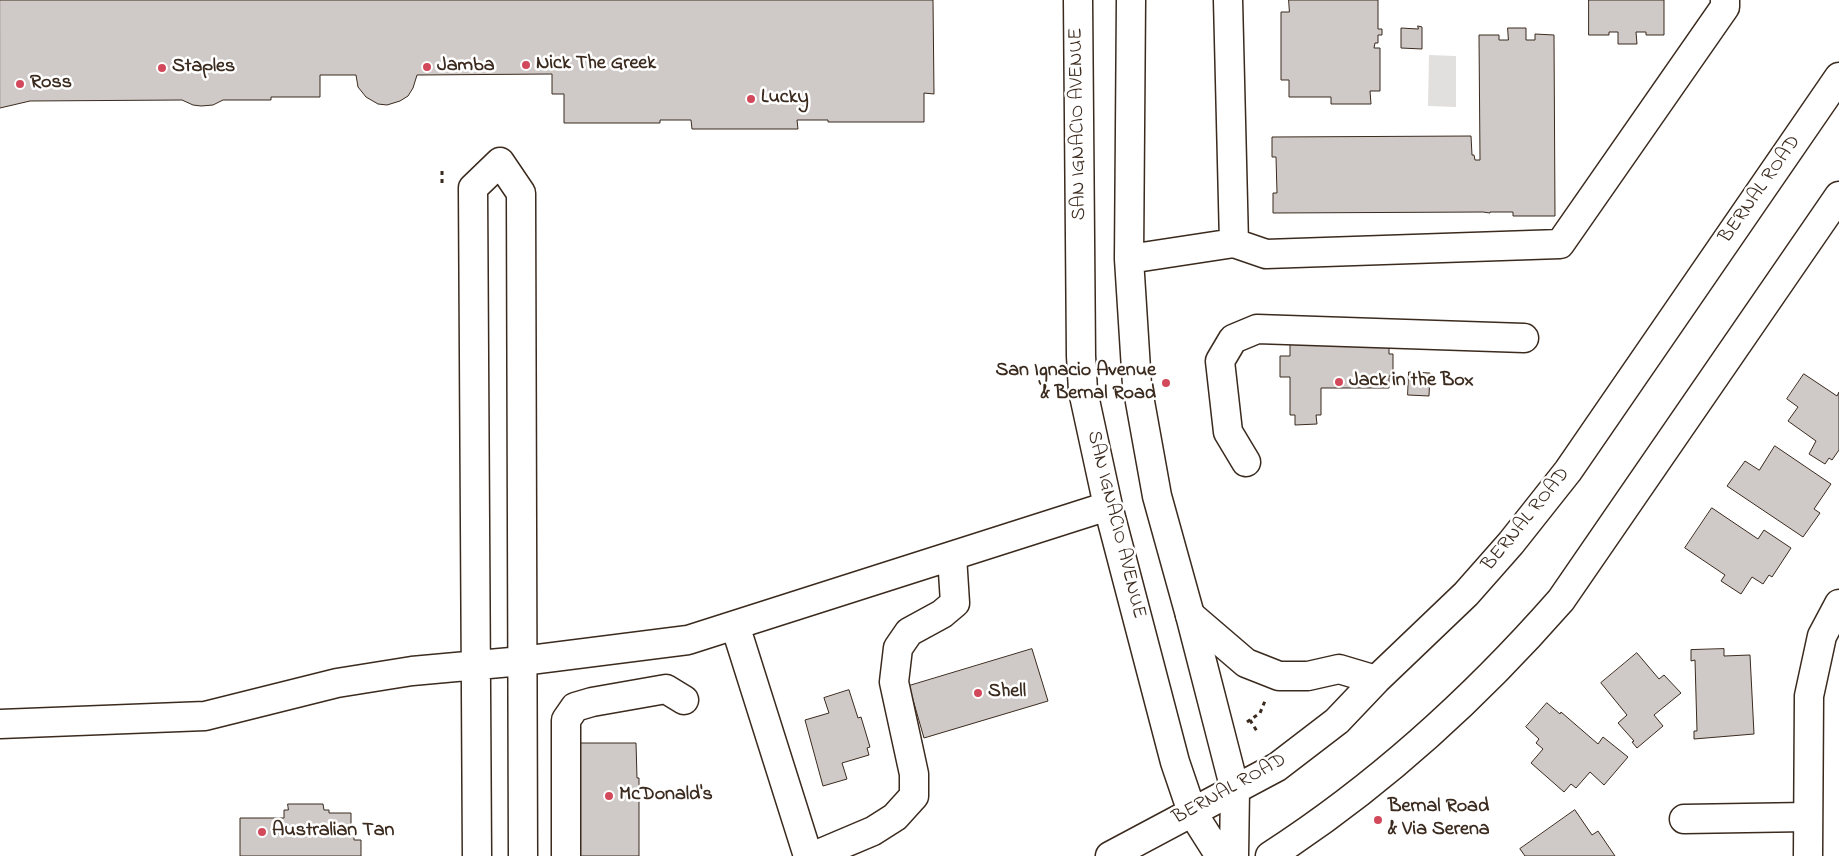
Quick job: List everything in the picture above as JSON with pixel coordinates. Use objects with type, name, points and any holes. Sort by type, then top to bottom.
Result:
[{"type":"main road","name":"SAN IGNACIO AVENUE","points":[[1078,0],[1081,356],[1083,391],[1108,506],[1175,762],[1192,812],[1220,856]]},
{"type":"main road","points":[[1131,0],[1129,259],[1137,385],[1157,496],[1235,790],[1234,856]]},
{"type":"main road","points":[[1228,0],[1234,243]]},
{"type":"main road","points":[[1129,259],[1234,243],[1266,254],[1560,244],[1725,7],[1725,0]]},
{"type":"main road","name":"BERNAL ROAD","points":[[1110,856],[1277,767],[1337,722],[1376,680],[1466,594],[1511,543],[1568,471],[1839,77]]},
{"type":"main road","points":[[477,856],[473,188],[500,162],[521,193],[523,856]]},
{"type":"main road","points":[[1270,856],[1317,825],[1423,740],[1521,646],[1561,600],[1839,196]]},
{"type":"main road","points":[[1246,462],[1228,432],[1220,361],[1233,339],[1258,329],[1524,338]]},
{"type":"main road","points":[[0,724],[204,716],[337,683],[412,671],[522,661],[688,640],[1108,506]]},
{"type":"main road","points":[[814,856],[873,831],[894,817],[914,796],[914,774],[894,682],[898,648],[909,632],[942,614],[955,602],[952,556]]},
{"type":"main road","points":[[1808,856],[1808,696],[1822,636],[1839,604]]},
{"type":"main road","points":[[1190,615],[1246,663],[1279,676],[1308,676],[1339,669],[1376,680]]},
{"type":"main road","points":[[735,625],[808,856]]},
{"type":"main road","points":[[566,856],[566,720],[575,707],[592,702],[666,689],[684,700]]},
{"type":"main road","points":[[1684,819],[1807,817]]},
{"type":"path","points":[[1242,725],[1260,713],[1267,697]]},
{"type":"path","points":[[1250,720],[1258,733]]},
{"type":"shaded area","points":[[1429,55],[1456,56],[1456,107],[1428,106]]},
{"type":"building","points":[[0,0],[933,0],[934,94],[924,93],[924,122],[828,122],[828,120],[797,120],[798,129],[692,129],[691,120],[660,120],[660,123],[564,123],[564,94],[552,94],[552,74],[417,75],[408,96],[387,105],[378,104],[366,97],[358,87],[356,75],[320,75],[320,97],[271,97],[271,100],[223,100],[213,105],[201,106],[182,100],[30,101],[0,108]]},
{"type":"building","points":[[1289,0],[1378,0],[1378,29],[1382,29],[1382,35],[1378,35],[1378,43],[1375,43],[1374,48],[1380,48],[1380,91],[1370,91],[1371,104],[1331,104],[1331,97],[1289,97],[1289,80],[1281,80],[1281,12],[1289,12]]},
{"type":"building","points":[[1589,0],[1664,0],[1664,35],[1646,35],[1646,32],[1636,32],[1637,44],[1618,44],[1618,32],[1609,32],[1609,35],[1589,35]]},
{"type":"building","points":[[1418,26],[1422,27],[1422,49],[1401,48],[1401,28],[1418,29]]},
{"type":"building","points":[[1508,28],[1526,28],[1526,40],[1535,40],[1535,34],[1554,35],[1555,216],[1513,216],[1513,212],[1273,213],[1273,193],[1277,193],[1276,157],[1272,157],[1272,137],[1471,136],[1472,155],[1474,155],[1475,160],[1480,160],[1479,35],[1499,35],[1499,40],[1508,40]]},
{"type":"building","name":"Jack in the Box","points":[[1389,343],[1389,354],[1393,354],[1393,376],[1389,376],[1389,388],[1321,388],[1321,415],[1316,415],[1317,424],[1295,425],[1295,415],[1290,415],[1290,377],[1280,377],[1280,356],[1290,356],[1290,344]]},
{"type":"building","points":[[1409,372],[1430,373],[1429,396],[1408,395]]},
{"type":"building","points":[[1804,374],[1837,396],[1839,392],[1839,450],[1832,460],[1829,458],[1825,464],[1809,454],[1816,441],[1788,421],[1798,407],[1787,399]]},
{"type":"building","points":[[1775,446],[1831,484],[1814,509],[1820,513],[1803,537],[1727,486],[1745,461],[1759,470]]},
{"type":"building","points":[[1712,508],[1758,539],[1764,530],[1791,548],[1772,577],[1769,575],[1763,584],[1752,577],[1741,594],[1721,581],[1725,575],[1685,548]]},
{"type":"building","name":"Shell","points":[[1032,649],[1048,701],[924,738],[909,686]]},
{"type":"building","points":[[1724,649],[1724,656],[1750,655],[1754,734],[1694,739],[1694,731],[1697,731],[1695,660],[1691,661],[1691,650]]},
{"type":"building","points":[[1637,653],[1659,679],[1664,675],[1681,693],[1654,715],[1663,726],[1637,748],[1632,742],[1634,741],[1618,723],[1627,715],[1601,683]]},
{"type":"building","points":[[849,690],[858,718],[861,717],[870,747],[867,748],[869,755],[842,763],[847,779],[823,786],[805,720],[829,713],[824,698]]},
{"type":"building","points":[[1547,703],[1560,714],[1561,712],[1598,744],[1603,737],[1628,757],[1604,785],[1590,772],[1576,788],[1571,784],[1564,792],[1531,763],[1543,749],[1536,743],[1539,739],[1526,727]]},
{"type":"building","name":"McDonald's","points":[[575,743],[636,743],[637,778],[639,778],[639,856],[576,856],[580,792],[577,791]]},
{"type":"building","points":[[288,804],[323,804],[324,810],[329,810],[329,813],[351,813],[351,835],[354,835],[354,840],[361,840],[361,856],[240,856],[240,818],[284,818],[284,810],[288,810]]},
{"type":"building","points":[[1575,810],[1592,835],[1598,831],[1615,856],[1525,856],[1520,849]]},
{"type":"place","name":"Nick The Greek","points":[[526,65]]},
{"type":"place","name":"Jamba","points":[[427,67]]},
{"type":"place","name":"Staples","points":[[162,68]]},
{"type":"place","name":"Ross","points":[[20,84]]},
{"type":"place","name":"Lucky","points":[[751,99]]},
{"type":"place","name":"Jack in the Box","points":[[1339,382]]},
{"type":"place","name":"San Ignacio Avenue & Bernal Road","points":[[1166,383]]},
{"type":"place","name":"Shell","points":[[978,693]]},
{"type":"place","name":"McDonald's","points":[[609,796]]},
{"type":"place","name":"Bernal Road & Via Serena","points":[[1378,820]]},
{"type":"place","name":"Australian Tan","points":[[262,832]]}]
